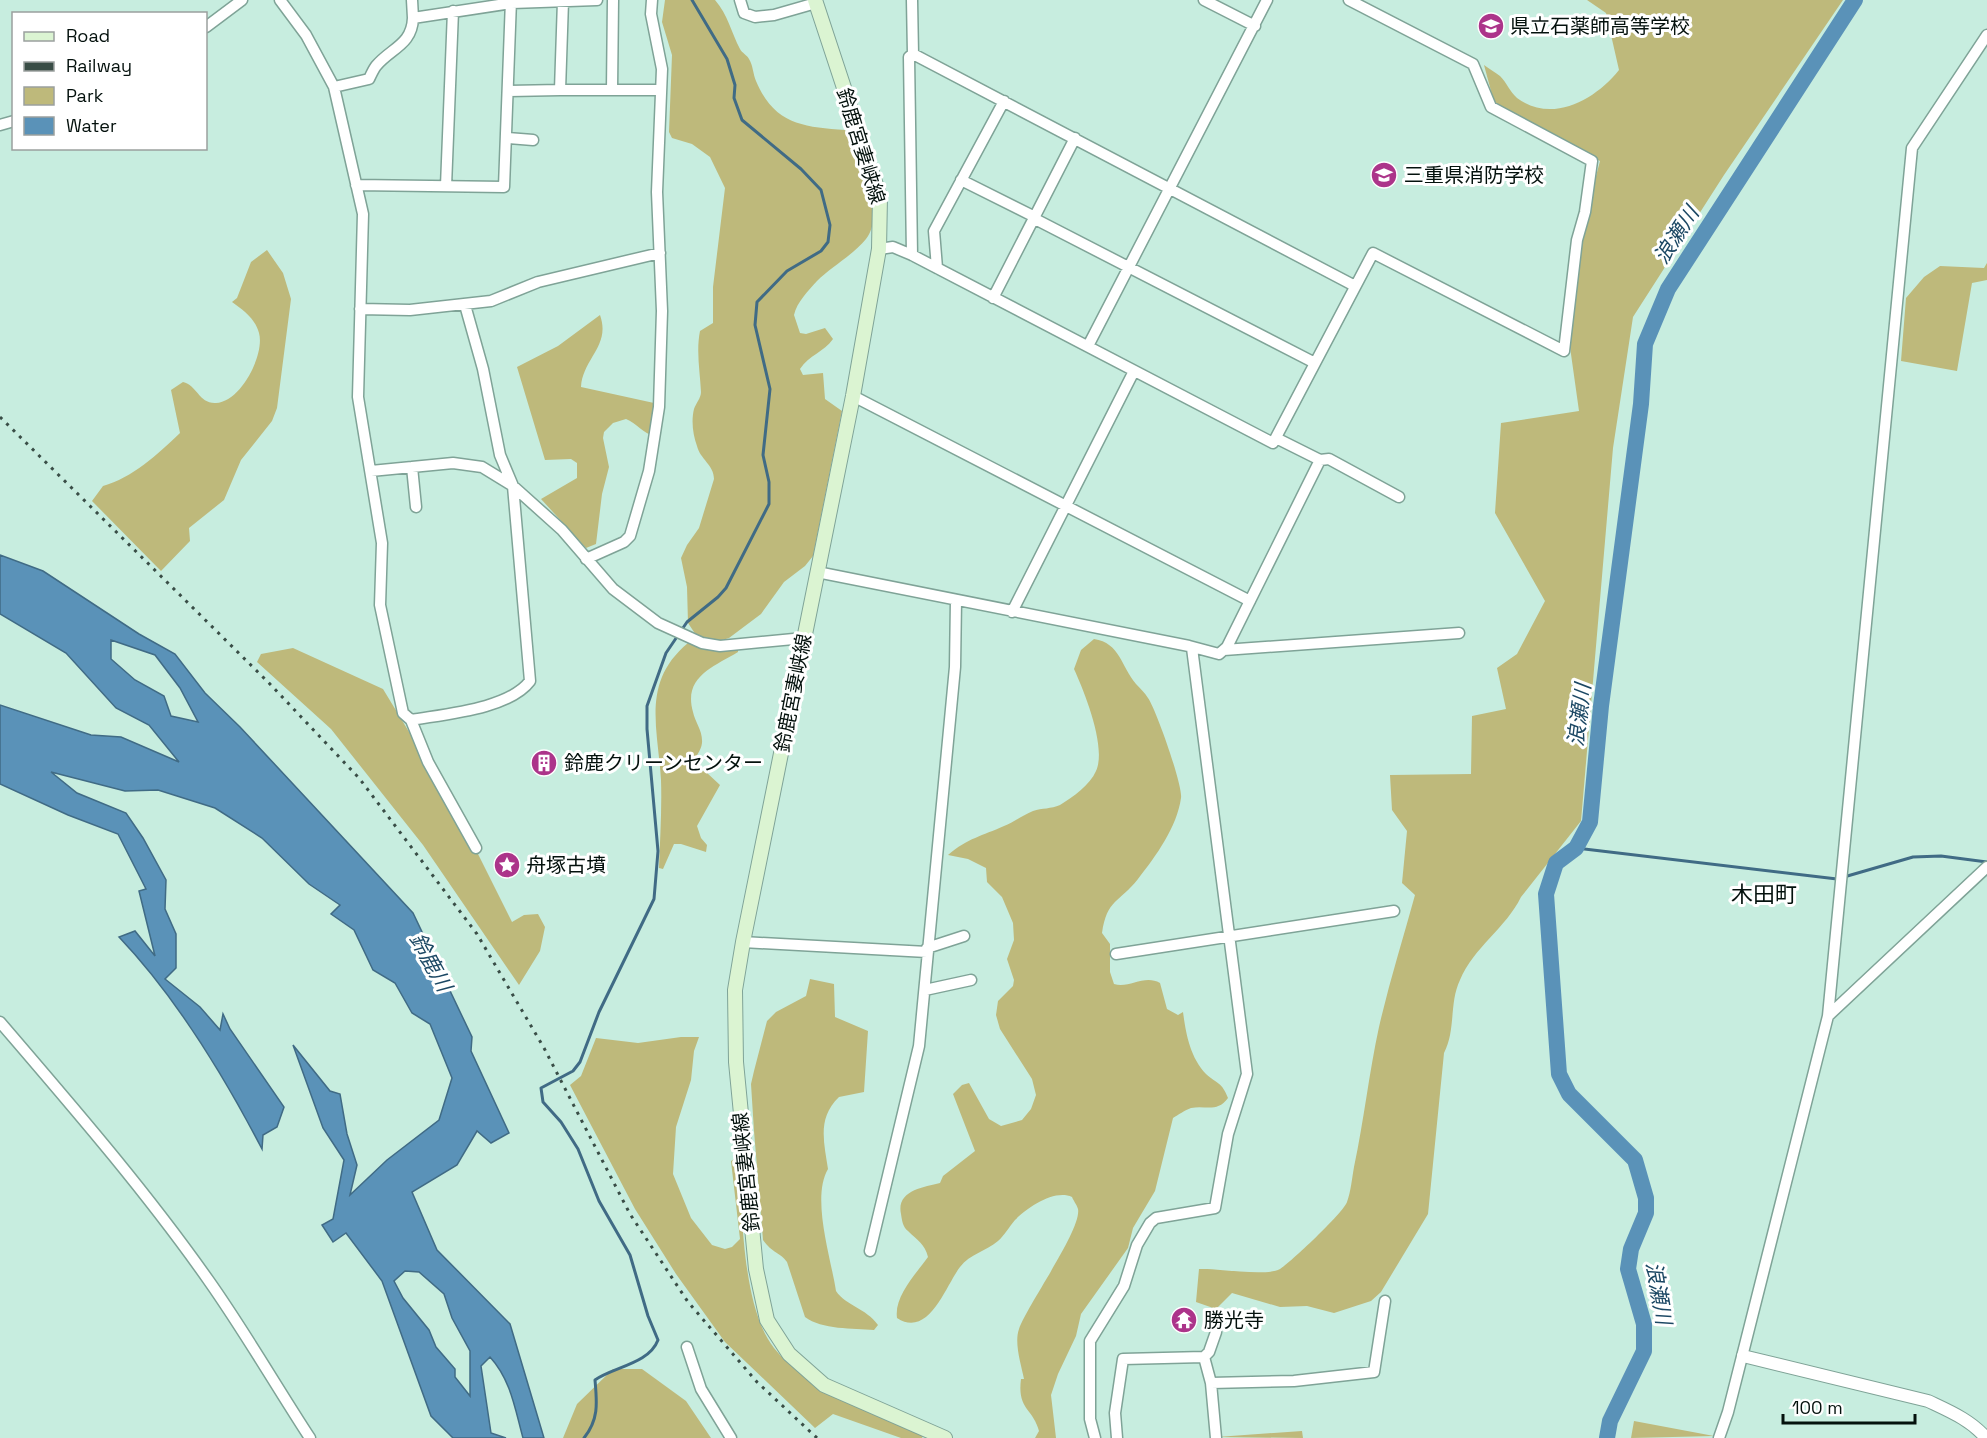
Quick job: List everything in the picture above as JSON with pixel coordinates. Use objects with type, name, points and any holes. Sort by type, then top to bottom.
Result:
[{"type":"main road","name":"鈴鹿宮妻峡線","points":[[816,1],[880,197],[879,249],[852,396],[743,942],[735,990],[735,1062],[756,1269],[767,1320],[789,1354],[824,1385],[945,1438]]},
{"type":"street","points":[[207,26],[242,0]]},
{"type":"street","points":[[280,0],[306,35],[334,87],[363,214],[358,397],[372,471],[382,543],[380,605],[403,713],[411,720],[428,762],[476,848]]},
{"type":"street","points":[[334,87],[369,79],[376,66],[405,43],[413,27],[412,0]]},
{"type":"street","points":[[413,18],[484,3],[597,0]]},
{"type":"street","points":[[612,90],[613,0]]},
{"type":"street","points":[[586,559],[624,542],[630,536],[649,471],[659,407],[660,253],[657,192],[662,69],[651,14],[652,0]]},
{"type":"street","points":[[740,0],[744,13],[755,18],[816,1]]},
{"type":"street","points":[[912,0],[913,54],[909,57],[912,255]]},
{"type":"street","points":[[1204,0],[1255,26]]},
{"type":"street","points":[[1088,346],[1268,0]]},
{"type":"street","points":[[879,249],[893,246],[912,255],[1273,443],[1373,253],[1564,351],[1576,240],[1585,212],[1592,161],[1491,107],[1473,64],[1349,0]]},
{"type":"street","points":[[560,90],[563,1]]},
{"type":"street","points":[[356,185],[504,187],[511,2]]},
{"type":"street","points":[[446,186],[453,11]]},
{"type":"street","points":[[1719,1438],[1743,1356],[1828,1016],[1912,148],[1987,35]]},
{"type":"street","points":[[913,54],[1355,286]]},
{"type":"street","points":[[509,91],[661,90]]},
{"type":"street","points":[[937,268],[934,231],[1004,101]]},
{"type":"street","points":[[507,138],[533,140]]},
{"type":"street","points":[[993,298],[1075,138]]},
{"type":"street","points":[[961,180],[1315,363]]},
{"type":"street","points":[[360,309],[410,310],[491,301],[538,282],[660,253]]},
{"type":"street","points":[[411,720],[498,704],[526,687],[530,681],[513,486],[500,455],[483,369],[465,305]]},
{"type":"street","points":[[1012,612],[1134,371]]},
{"type":"street","points":[[852,396],[1250,601]]},
{"type":"street","points":[[1276,438],[1320,460],[1329,459],[1399,497]]},
{"type":"street","points":[[817,572],[1219,654],[1224,650],[1250,601],[1320,460]]},
{"type":"street","points":[[372,471],[468,464],[491,471],[513,486],[562,530],[613,589],[669,628],[702,643],[720,646],[804,638]]},
{"type":"street","points":[[412,467],[416,507]]},
{"type":"street","points":[[870,1251],[919,1046],[955,667],[956,600]]},
{"type":"street","points":[[1224,650],[1459,633]]},
{"type":"street","points":[[1095,1438],[1090,1419],[1090,1341],[1124,1286],[1137,1245],[1150,1223],[1156,1218],[1215,1208],[1228,1134],[1247,1074],[1191,648]]},
{"type":"street","points":[[1828,1016],[1985,868]]},
{"type":"street","points":[[1116,954],[1394,911]]},
{"type":"street","points":[[743,942],[927,950],[964,936]]},
{"type":"street","points":[[925,990],[971,980]]},
{"type":"street","points":[[0,1022],[74,1108],[178,1239],[243,1331],[310,1438]]},
{"type":"street","points":[[1211,1383],[1294,1381],[1374,1372],[1386,1301]]},
{"type":"street","points":[[1118,1438],[1115,1413],[1123,1359],[1204,1357],[1209,1352],[1216,1332]]},
{"type":"street","points":[[687,1347],[702,1389],[730,1438]]},
{"type":"street","points":[[1743,1356],[1928,1401],[1974,1426],[1986,1438]]},
{"type":"street","points":[[1204,1357],[1211,1383],[1216,1438]]},
{"type":"green space","points":[[665,0],[715,0],[740,49],[750,61],[763,95],[781,115],[803,125],[845,130],[858,154],[873,199],[872,227],[866,239],[817,281],[800,301],[794,315],[800,333],[806,334],[825,328],[833,339],[800,369],[803,375],[823,373],[825,399],[842,411],[813,556],[805,566],[784,582],[761,614],[729,638],[716,642],[696,635],[688,623],[687,587],[681,558],[699,528],[714,479],[712,470],[699,451],[693,418],[701,392],[698,354],[700,331],[713,323],[713,287],[725,188],[710,157],[692,144],[672,138],[669,132],[672,55],[662,22]]},
{"type":"green space","points":[[1587,0],[1843,0],[1724,175],[1633,317],[1613,448],[1581,821],[1521,897],[1515,908],[1473,957],[1460,980],[1450,1035],[1444,1053],[1428,1214],[1381,1292],[1371,1301],[1334,1313],[1307,1306],[1280,1307],[1232,1293],[1216,1309],[1196,1302],[1199,1269],[1263,1272],[1280,1269],[1327,1226],[1347,1202],[1379,1027],[1415,895],[1402,883],[1407,831],[1392,810],[1390,775],[1471,774],[1472,716],[1506,709],[1497,668],[1517,654],[1545,601],[1495,513],[1501,423],[1579,411],[1570,347],[1579,241],[1600,161],[1494,102],[1484,65],[1500,76],[1517,98],[1544,109],[1572,105],[1598,91],[1619,70],[1606,13]]},
{"type":"green space","points":[[267,250],[283,273],[291,299],[277,408],[272,421],[241,460],[224,500],[189,528],[190,541],[161,571],[92,501],[103,486],[134,471],[154,457],[180,433],[171,390],[183,382],[192,387],[206,401],[216,403],[225,401],[234,395],[249,376],[258,353],[259,333],[252,319],[232,302],[237,298],[251,262]]},
{"type":"green space","points":[[1987,263],[1987,280],[1972,283],[1957,371],[1901,361],[1906,298],[1924,277],[1940,266],[1984,268]]},
{"type":"green space","points":[[600,315],[602,335],[586,368],[581,387],[654,403],[658,415],[654,436],[626,419],[613,423],[604,432],[603,438],[609,467],[602,494],[596,544],[586,548],[541,499],[577,478],[577,463],[571,459],[545,460],[517,367],[558,346]]},
{"type":"green space","points":[[1094,639],[1103,641],[1115,650],[1131,677],[1148,698],[1168,748],[1178,779],[1181,798],[1175,820],[1158,851],[1138,879],[1115,902],[1107,914],[1102,933],[1110,944],[1110,972],[1114,984],[1125,985],[1148,980],[1160,983],[1167,1009],[1178,1015],[1183,1012],[1187,1037],[1196,1060],[1206,1074],[1221,1086],[1228,1098],[1224,1103],[1215,1107],[1191,1108],[1173,1118],[1155,1191],[1133,1228],[1128,1248],[1081,1314],[1076,1336],[1058,1374],[1051,1395],[1056,1438],[1035,1438],[1039,1431],[1021,1397],[1021,1379],[1024,1379],[1017,1341],[1024,1317],[1072,1233],[1078,1209],[1072,1197],[1065,1195],[1049,1198],[1026,1210],[998,1241],[960,1267],[942,1297],[927,1316],[908,1323],[897,1318],[899,1302],[907,1286],[928,1257],[923,1245],[904,1226],[901,1206],[903,1200],[912,1191],[940,1183],[943,1176],[975,1151],[953,1094],[962,1085],[969,1083],[989,1119],[1001,1126],[1022,1120],[1031,1109],[1036,1095],[1032,1079],[1000,1029],[996,1015],[998,1001],[1013,986],[1014,980],[1007,959],[1014,940],[1013,923],[1002,897],[987,882],[986,868],[968,859],[948,855],[969,841],[1029,813],[1060,805],[1090,781],[1099,761],[1097,734],[1074,669],[1081,650]]},
{"type":"green space","points":[[688,643],[722,647],[738,646],[738,652],[702,674],[692,690],[693,712],[702,739],[693,768],[706,772],[720,785],[697,826],[701,838],[707,845],[706,852],[674,844],[663,869],[659,868],[661,780],[656,707],[658,690],[664,674],[673,658]]},
{"type":"green space","points":[[293,648],[383,689],[454,806],[512,922],[524,915],[538,914],[545,927],[540,951],[519,985],[423,845],[331,729],[257,662],[261,654]]},
{"type":"green space","points":[[810,979],[834,984],[835,1017],[868,1031],[864,1092],[839,1097],[827,1113],[824,1140],[828,1169],[823,1181],[821,1196],[824,1229],[836,1291],[873,1319],[878,1325],[874,1330],[829,1326],[805,1317],[787,1262],[763,1240],[751,1084],[767,1021],[776,1012],[806,996]]},
{"type":"green space","points":[[699,1037],[694,1051],[691,1080],[676,1127],[673,1174],[691,1218],[712,1245],[725,1249],[732,1247],[740,1239],[731,1161],[738,1157],[749,1283],[763,1330],[774,1348],[803,1375],[843,1399],[923,1436],[922,1438],[901,1438],[833,1414],[815,1428],[725,1342],[676,1274],[635,1209],[570,1085],[581,1076],[596,1038],[638,1043]]},
{"type":"green space","points":[[613,1369],[642,1369],[686,1401],[711,1438],[563,1438],[577,1404]]},
{"type":"green space","points":[[1634,1421],[1714,1436],[1631,1438]]},
{"type":"green space","points":[[1302,1431],[1303,1438],[1217,1437]]},
{"type":"water","name":"鈴鹿川","points":[[0,555],[43,571],[139,634],[175,654],[205,693],[240,727],[413,913],[472,1037],[471,1051],[509,1133],[491,1143],[477,1131],[457,1165],[412,1192],[437,1250],[510,1324],[544,1438],[523,1438],[508,1385],[490,1357],[481,1366],[491,1433],[506,1438],[453,1438],[431,1416],[382,1281],[346,1233],[333,1242],[322,1225],[333,1219],[344,1160],[323,1128],[293,1045],[330,1091],[340,1094],[347,1134],[357,1165],[350,1195],[387,1160],[439,1120],[452,1078],[430,1024],[412,1013],[395,983],[373,970],[354,930],[331,914],[340,905],[309,884],[262,838],[215,808],[158,790],[125,791],[51,772],[77,793],[126,813],[143,838],[166,880],[165,909],[176,934],[176,968],[165,979],[200,1007],[220,1030],[223,1014],[230,1029],[284,1107],[277,1127],[263,1135],[262,1149],[198,1038],[160,985],[119,937],[135,931],[155,956],[139,891],[146,889],[118,834],[68,815],[0,784],[0,705],[91,735],[121,737],[179,762],[149,725],[116,708],[66,653],[0,614]],"holes":[[[111,640],[155,655],[180,688],[198,722],[171,716],[164,696],[135,680],[111,659]],[[405,1271],[419,1272],[444,1294],[452,1318],[470,1351],[470,1396],[455,1377],[455,1369],[436,1347],[429,1330],[403,1298],[394,1281]]]},
{"type":"waterway","points":[[584,1438],[595,1417],[595,1380],[647,1355],[658,1340],[648,1316],[630,1255],[599,1201],[578,1149],[561,1122],[543,1102],[541,1088],[573,1071],[580,1062],[599,1012],[654,899],[658,851],[647,706],[666,653],[687,622],[726,588],[769,504],[769,482],[763,455],[770,389],[755,325],[757,302],[787,271],[821,251],[828,242],[830,225],[821,190],[801,169],[742,120],[734,98],[735,85],[727,59],[692,0]]},
{"type":"waterway","name":"浪瀬川","points":[[1607,1438],[1610,1421],[1644,1351],[1644,1324],[1628,1269],[1631,1249],[1646,1213],[1646,1198],[1635,1160],[1569,1094],[1559,1074],[1546,894],[1556,863],[1576,848],[1590,822],[1601,706],[1641,404],[1645,344],[1668,289],[1855,0]]},
{"type":"waterway","points":[[1576,848],[1837,879],[1913,857],[1941,856],[1987,862]]},
{"type":"railway","points":[[0,417],[269,683],[359,778],[477,934],[544,1048],[630,1214],[688,1302],[757,1382],[817,1438]]},
{"type":"place","name":"県立石薬師高等学校","points":[[1491,26]]},
{"type":"place","name":"三重県消防学校","points":[[1384,175]]},
{"type":"place","name":"鈴鹿クリーンセンター","points":[[544,763]]},
{"type":"place","name":"舟塚古墳","points":[[507,865]]},
{"type":"place","name":"勝光寺","points":[[1184,1320]]},
{"type":"district","name":"木田町","points":[[1764,894]]}]
